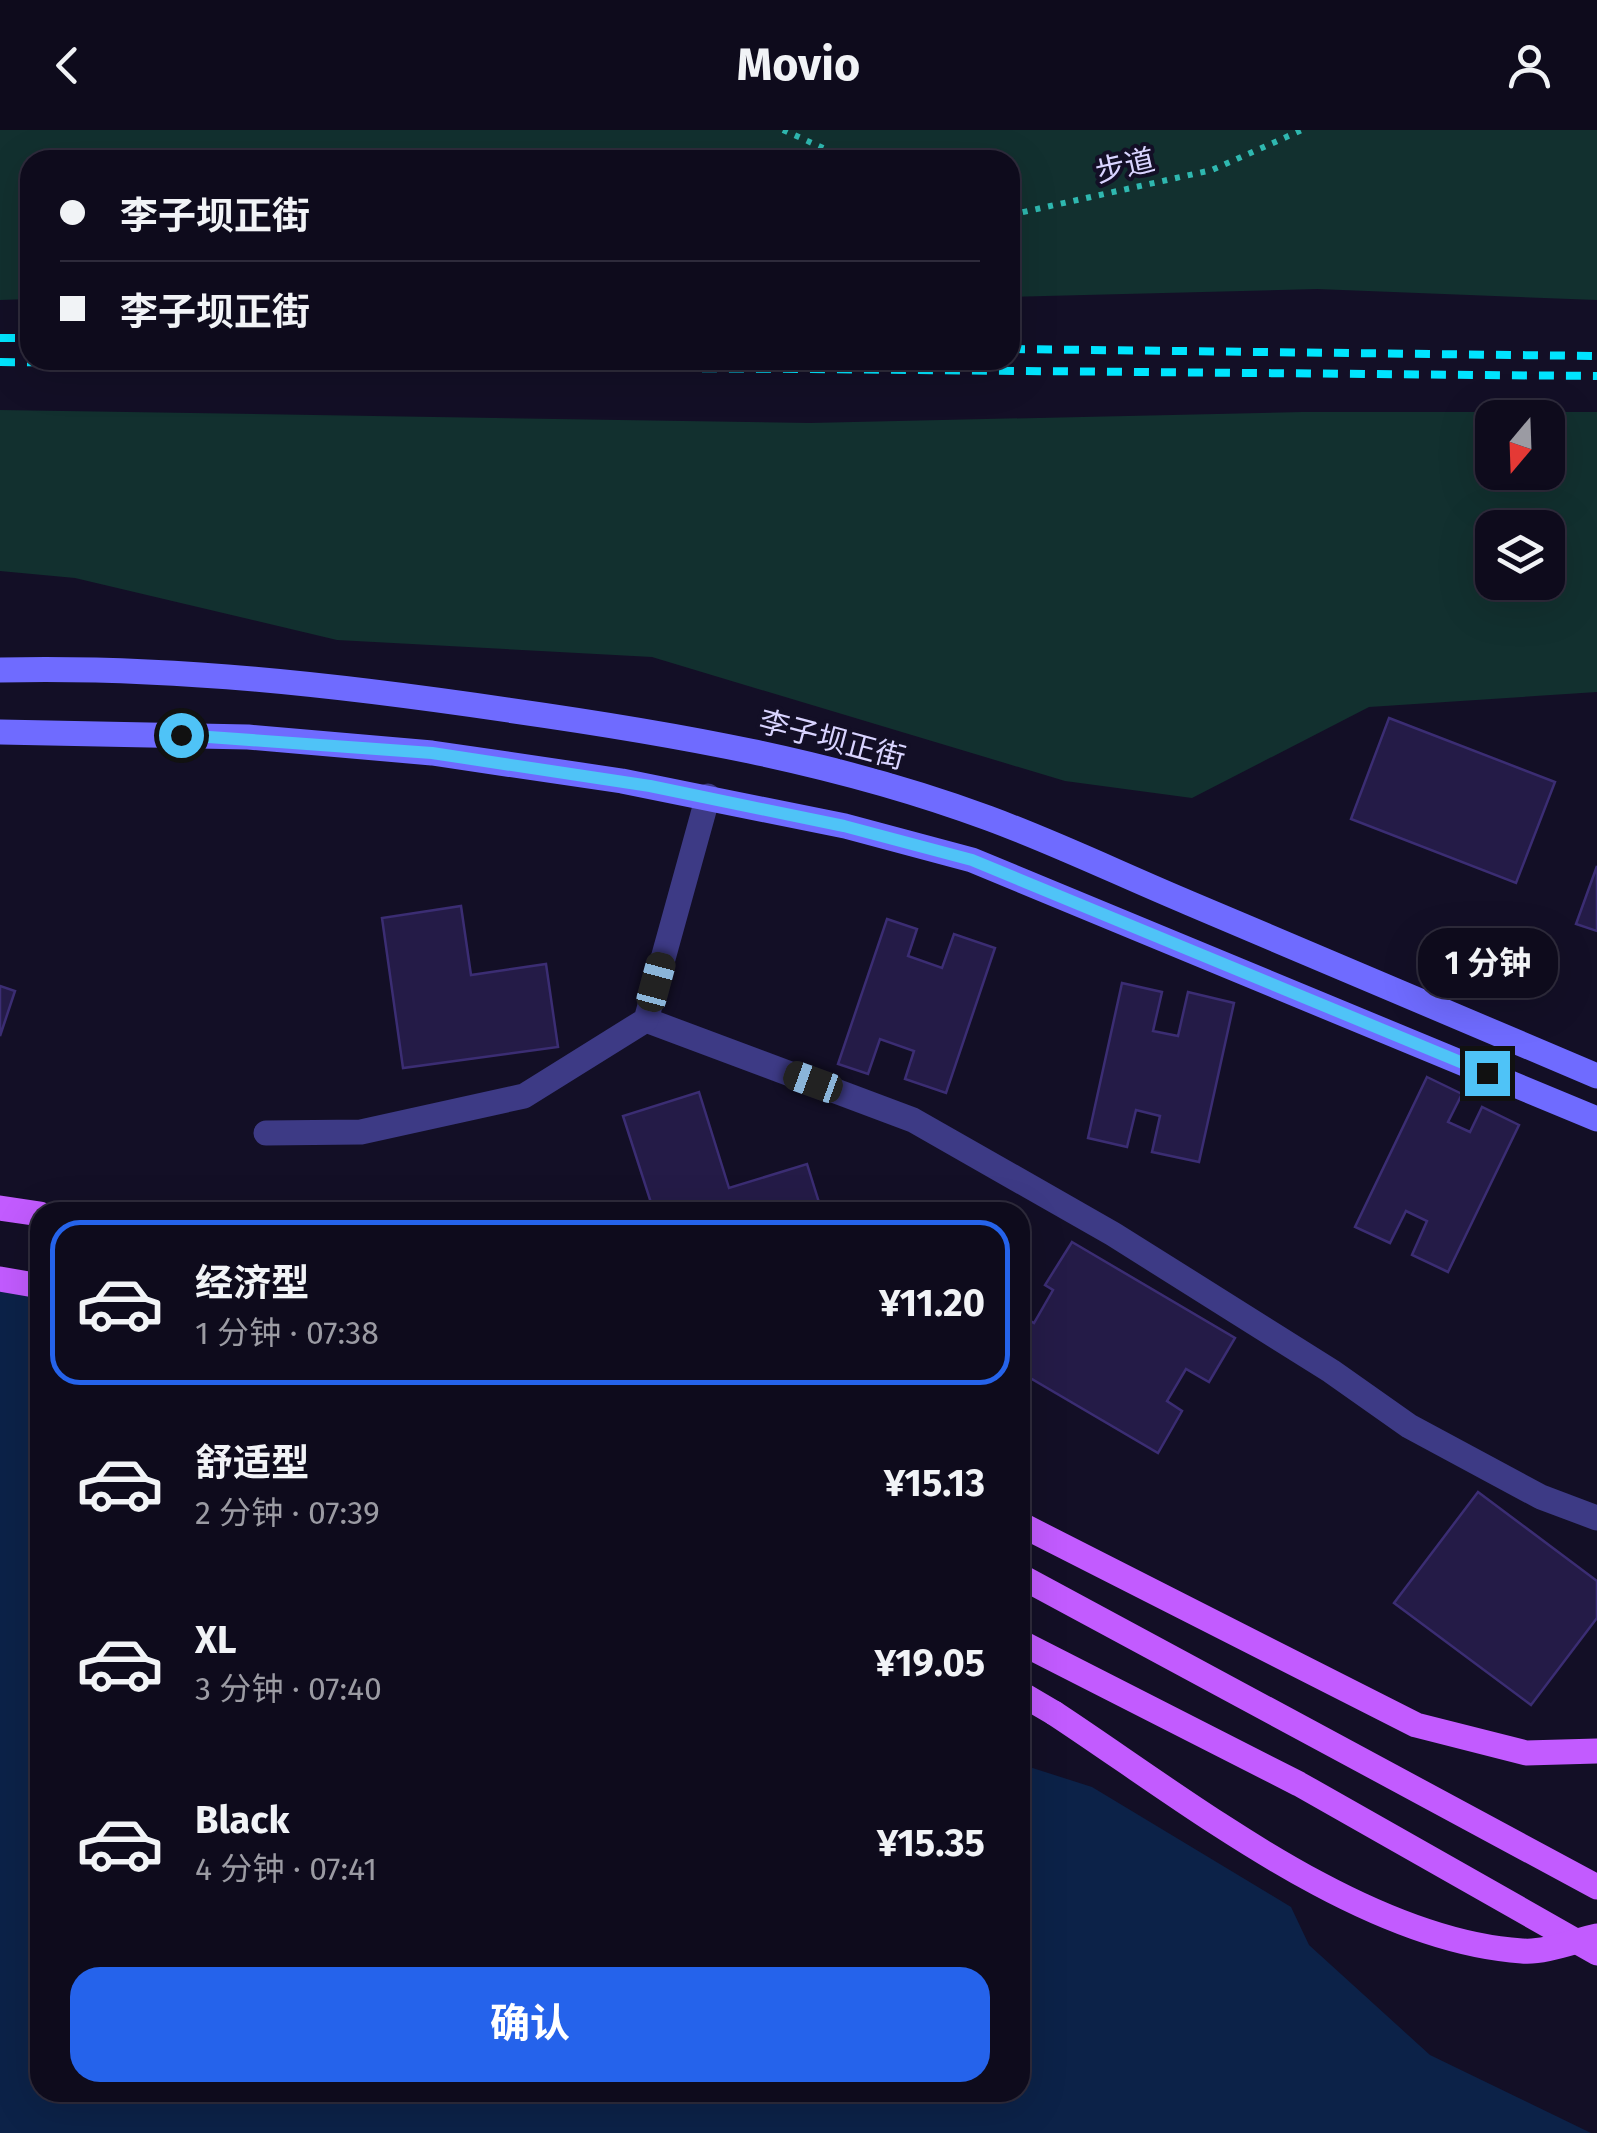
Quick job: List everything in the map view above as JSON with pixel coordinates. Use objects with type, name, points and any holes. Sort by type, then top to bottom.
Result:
[{"type":"main road","name":"李子坝正街","points":[[0,670],[92,669],[290,681],[627,727],[839,773],[988,818],[1597,1076]]},
{"type":"main road","points":[[0,732],[248,737],[432,753],[708,796],[844,826],[972,860],[1597,1119]]},
{"type":"main road","points":[[0,1208],[30,1212]]},
{"type":"main road","points":[[0,1278],[30,1284]]},
{"type":"main road","points":[[1030,1529],[1416,1725],[1526,1754],[1597,1751]]},
{"type":"main road","points":[[1030,1581],[1597,1887]]},
{"type":"main road","points":[[1030,1647],[1299,1784],[1597,1953]]},
{"type":"main road","points":[[1030,1699],[1258,1847],[1351,1899],[1427,1933],[1525,1952],[1597,1936]]},
{"type":"street","points":[[266,1132],[361,1132],[524,1096],[646,1020],[708,796]]},
{"type":"street","points":[[646,1020],[913,1120],[1113,1234],[1331,1371],[1409,1426],[1541,1498],[1597,1518]]},
{"type":"path","points":[[783,130],[828,150]]},
{"type":"path","name":"步道","points":[[1020,213],[1212,170],[1302,130]]},
{"type":"green space","points":[[0,130],[1597,130],[1597,300],[1317,289],[1020,297],[1020,150],[20,150],[20,299],[0,300]]},
{"type":"green space","points":[[0,410],[810,423],[1475,412],[1475,490],[1565,490],[1565,412],[1597,412],[1597,692],[1369,707],[1192,798],[1065,781],[652,657],[337,640],[75,578],[0,571]]},
{"type":"water","points":[[0,1270],[30,1273],[30,2102],[1030,2102],[1030,1767],[1092,1787],[1291,1907],[1309,1945],[1430,2055],[1591,2133],[0,2133]]},
{"type":"building","points":[[1389,718],[1555,782],[1516,883],[1351,819]]},
{"type":"building","points":[[1597,866],[1597,931],[1576,924]]},
{"type":"building","points":[[461,906],[471,975],[546,964],[558,1047],[403,1068],[382,918]]},
{"type":"building","points":[[887,919],[917,929],[908,956],[942,968],[954,934],[995,948],[946,1093],[905,1079],[914,1051],[880,1039],[868,1074],[838,1064]]},
{"type":"building","points":[[1122,983],[1162,992],[1153,1031],[1178,1036],[1188,992],[1234,1003],[1199,1162],[1152,1152],[1160,1116],[1136,1110],[1127,1147],[1088,1138]]},
{"type":"building","points":[[0,986],[15,991],[0,1036]]},
{"type":"building","points":[[1427,1077],[1462,1094],[1448,1122],[1470,1132],[1482,1107],[1519,1125],[1448,1272],[1412,1255],[1427,1221],[1406,1211],[1390,1243],[1355,1227]]},
{"type":"building","points":[[699,1092],[729,1188],[807,1164],[819,1202],[651,1202],[623,1116]]},
{"type":"building","points":[[1072,1242],[1235,1338],[1209,1382],[1186,1369],[1167,1401],[1182,1411],[1158,1453],[1030,1378],[1030,1321],[1034,1323],[1053,1290],[1045,1285]]},
{"type":"building","points":[[1478,1492],[1597,1581],[1597,1618],[1531,1705],[1394,1603]]},
{"type":"railway","points":[[0,338],[20,338]]},
{"type":"railway","points":[[1020,349],[1597,356]]},
{"type":"railway","points":[[0,362],[20,362]]},
{"type":"railway","points":[[913,370],[1597,376]]},
{"type":"route","points":[[181,735],[432,753],[708,796],[844,826],[972,860],[1487,1073]]}]
